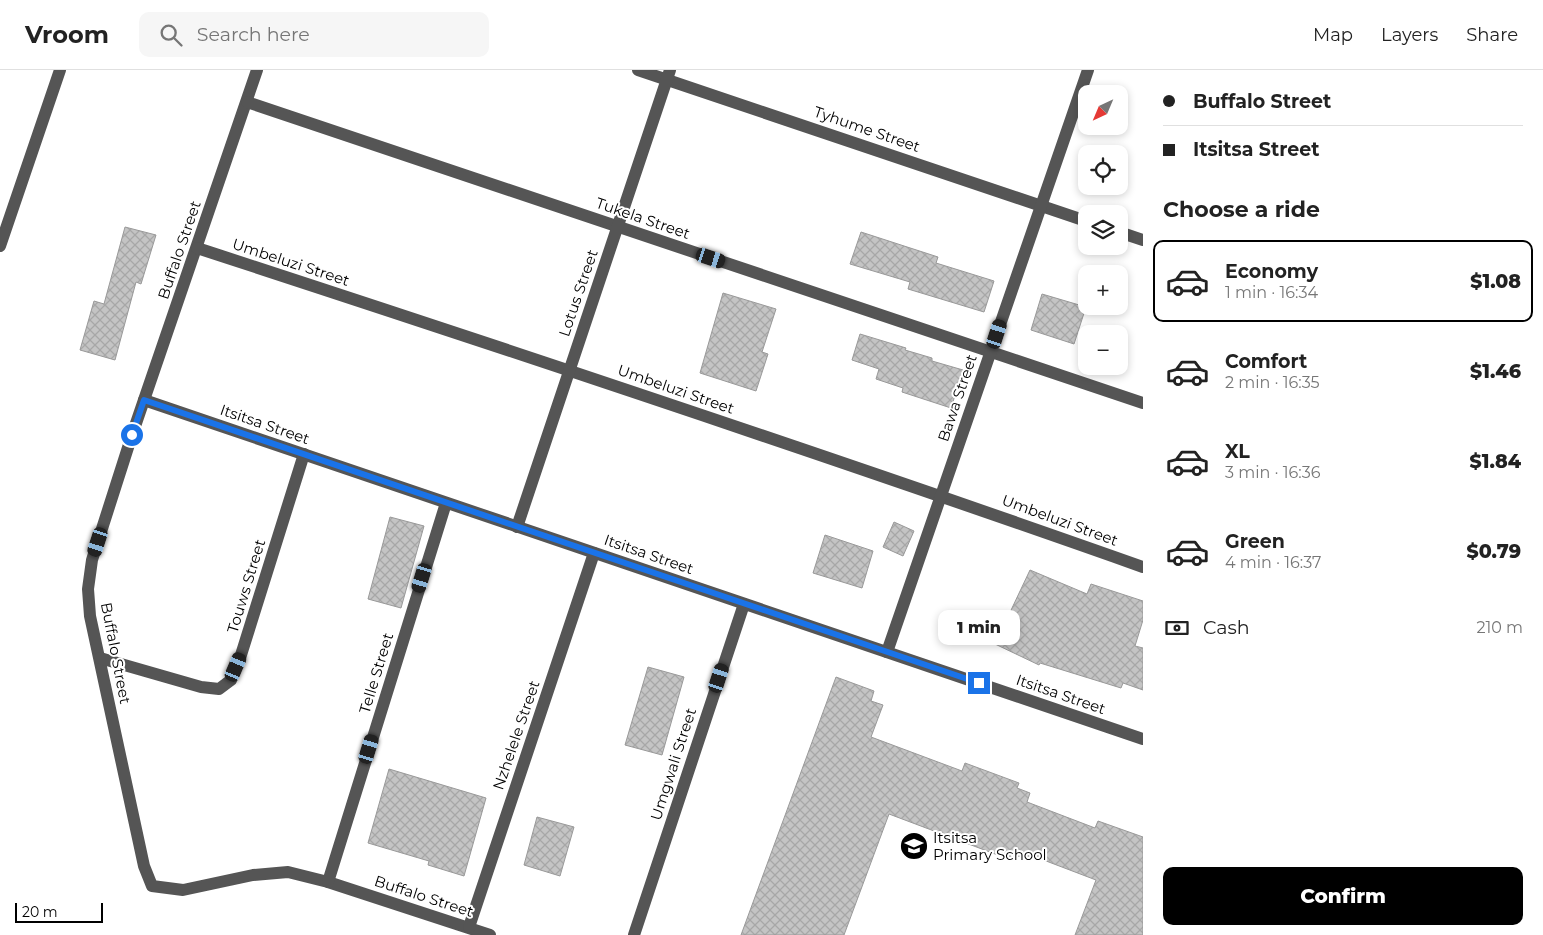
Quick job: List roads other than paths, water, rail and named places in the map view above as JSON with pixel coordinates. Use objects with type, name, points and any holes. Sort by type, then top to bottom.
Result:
[{"type":"street","points":[[0,246],[60,70]]},
{"type":"street","name":"Buffalo Street","points":[[257,70],[144,400],[92,560],[89,598],[144,866],[152,886],[183,890],[253,875],[288,872],[328,882],[490,935]]},
{"type":"street","name":"Tyhume Street","points":[[638,70],[669,74],[1078,218]]},
{"type":"street","name":"Bawa Street","points":[[887,652],[1040,204],[1088,70]]},
{"type":"street","name":"Lotus Street","points":[[517,527],[669,74]]},
{"type":"street","name":"Tukela Street","points":[[247,102],[1143,404]]},
{"type":"street","points":[[1128,235],[1143,240]]},
{"type":"street","name":"Umbeluzi Street","points":[[197,248],[570,370],[941,495],[1143,567]]},
{"type":"street","name":"Itsitsa Street","points":[[144,400],[1143,739]]},
{"type":"street","name":"Touws Street","points":[[100,658],[201,687],[219,689],[231,680],[241,655],[304,454]]},
{"type":"street","name":"Telle Street","points":[[328,882],[446,503]]},
{"type":"street","name":"Nzhelele Street","points":[[469,927],[594,553]]},
{"type":"street","name":"Umgwali Street","points":[[634,935],[744,604]]},
{"type":"place","name":"Itsitsa Primary School","points":[[914,846]]}]
